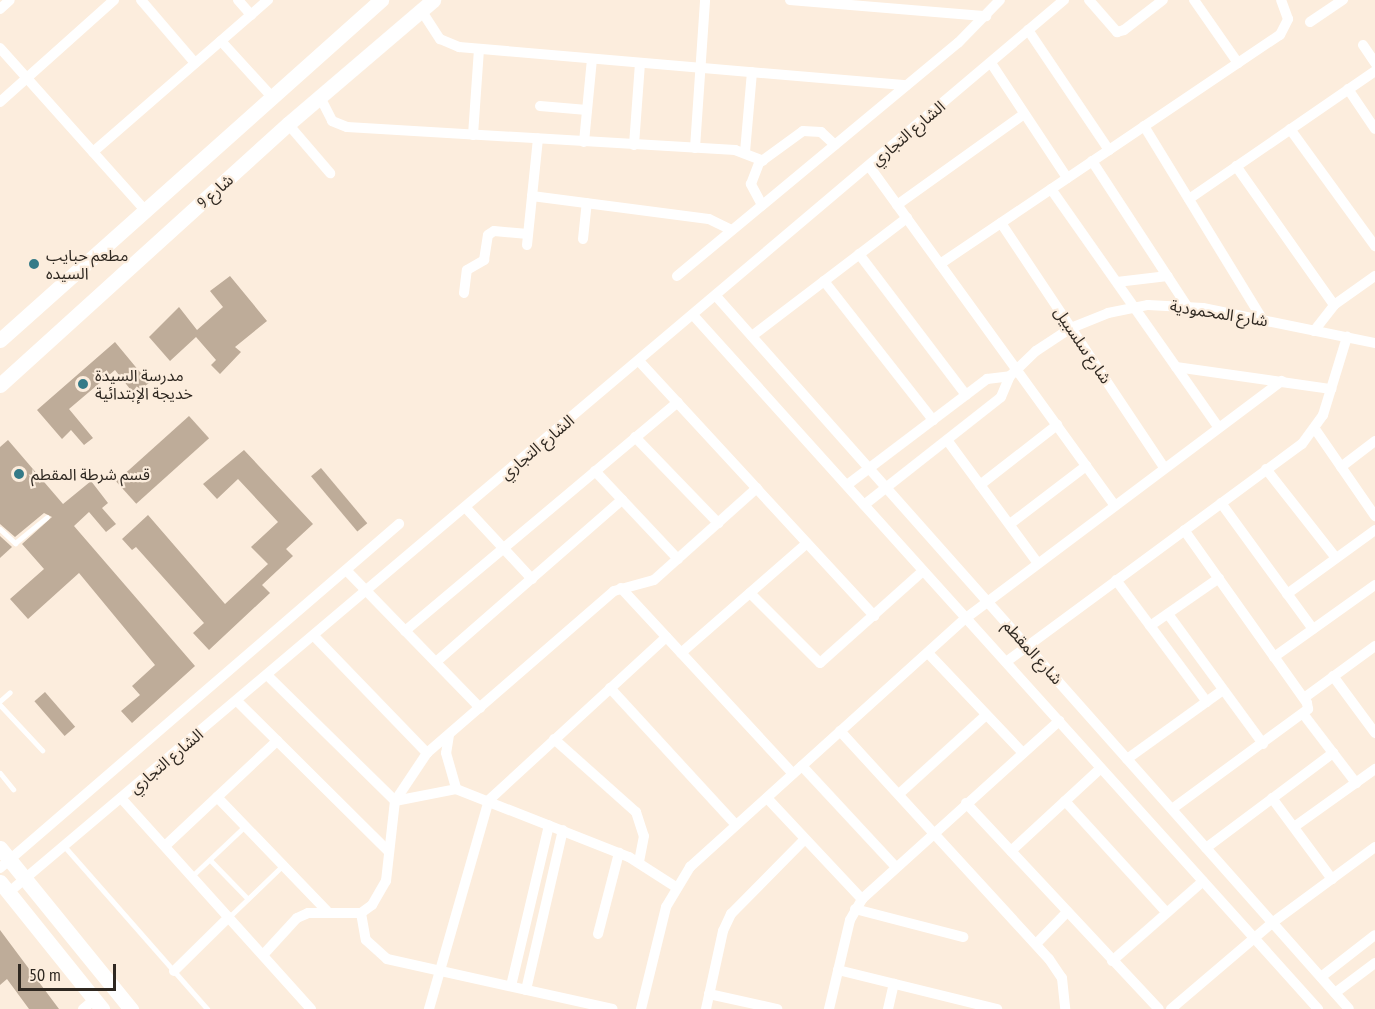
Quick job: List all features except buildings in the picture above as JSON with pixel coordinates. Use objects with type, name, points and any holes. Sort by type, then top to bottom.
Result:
[{"type":"main road","name":"شارع 9","points":[[0,340],[270,96],[381,0]]},
{"type":"main road","name":"شارع 9","points":[[0,385],[288,124],[433,0]]},
{"type":"main road","points":[[3,859],[25,879],[131,1009]]},
{"type":"main road","points":[[4,888],[93,1006]]},
{"type":"street","points":[[0,9],[10,0]]},
{"type":"street","points":[[0,102],[114,0]]},
{"type":"street","points":[[141,0],[195,63]]},
{"type":"street","points":[[238,0],[251,15]]},
{"type":"street","points":[[93,152],[268,0]]},
{"type":"street","points":[[695,148],[705,0]]},
{"type":"street","points":[[790,0],[902,4],[986,16]]},
{"type":"street","points":[[677,276],[906,85],[986,16],[1000,0]]},
{"type":"street","name":"الشارع التجاري","points":[[4,888],[25,879],[1064,0]]},
{"type":"street","points":[[1089,0],[1110,28],[1117,32],[1124,30],[1163,0]]},
{"type":"street","points":[[1194,0],[1238,63]]},
{"type":"street","points":[[940,264],[1284,30],[1287,13],[1281,0]]},
{"type":"street","points":[[1310,22],[1343,0]]},
{"type":"street","points":[[421,10],[435,34],[446,43],[479,49],[906,85]]},
{"type":"street","points":[[1028,30],[1109,150]]},
{"type":"street","points":[[221,41],[270,96]]},
{"type":"street","points":[[1363,45],[1375,63]]},
{"type":"street","points":[[0,48],[144,209]]},
{"type":"street","points":[[473,135],[479,49]]},
{"type":"street","points":[[584,141],[592,59]]},
{"type":"street","points":[[634,145],[640,63]]},
{"type":"street","points":[[991,63],[1067,178]]},
{"type":"street","points":[[1189,199],[1375,71]]},
{"type":"street","points":[[745,152],[752,72]]},
{"type":"street","points":[[1348,89],[1375,129]]},
{"type":"street","points":[[320,97],[326,115],[339,125],[745,152],[763,161]]},
{"type":"street","points":[[540,106],[587,111]]},
{"type":"street","points":[[897,205],[1023,114]]},
{"type":"street","points":[[288,124],[330,173]]},
{"type":"street","points":[[1144,126],[1263,320]]},
{"type":"street","points":[[762,205],[751,180],[763,161],[808,129],[821,132],[835,145]]},
{"type":"street","points":[[1290,129],[1375,246]]},
{"type":"street","points":[[464,292],[467,270],[484,261],[488,235],[494,231],[528,240],[538,139]]},
{"type":"street","points":[[1092,161],[1188,306]]},
{"type":"street","points":[[869,166],[940,264],[1013,373],[1057,425],[1114,505]]},
{"type":"street","points":[[1236,166],[1334,305]]},
{"type":"street","points":[[1051,189],[1218,427]]},
{"type":"street","points":[[532,196],[709,219],[732,231]]},
{"type":"street","points":[[583,239],[587,203]]},
{"type":"street","points":[[752,336],[907,218]]},
{"type":"street","name":"شارع سلسبيل","points":[[1001,223],[1164,467]]},
{"type":"street","points":[[859,254],[966,395]]},
{"type":"street","points":[[1117,282],[1168,276]]},
{"type":"street","points":[[1314,331],[1334,305],[1375,276]]},
{"type":"street","points":[[824,281],[933,420]]},
{"type":"street","name":"شارع المقطم","points":[[716,296],[1349,1009]]},
{"type":"street","name":"شارع المحمودية","points":[[1013,373],[1071,328],[1135,307],[1188,306],[1375,343]]},
{"type":"street","name":"شارع المقطم","points":[[693,315],[1318,1009]]},
{"type":"street","points":[[1006,662],[1266,470],[1315,429],[1331,389],[1347,337]]},
{"type":"street","points":[[639,360],[874,616]]},
{"type":"street","points":[[1176,367],[1331,389]]},
{"type":"street","points":[[847,486],[991,377],[1013,373]]},
{"type":"street","points":[[864,505],[1001,397],[1013,373]]},
{"type":"street","points":[[641,1009],[659,929],[676,887],[690,867],[966,618],[1037,562],[1282,381]]},
{"type":"street","points":[[405,631],[678,402]]},
{"type":"street","points":[[980,485],[1057,425]]},
{"type":"street","points":[[1315,429],[1375,516]]},
{"type":"street","points":[[635,437],[718,523]]},
{"type":"street","points":[[947,440],[1037,562]]},
{"type":"street","points":[[1341,466],[1375,441]]},
{"type":"street","points":[[1010,524],[1086,466]]},
{"type":"street","points":[[1266,470],[1336,558]]},
{"type":"street","points":[[595,471],[678,559]]},
{"type":"street","points":[[361,914],[381,894],[395,801],[427,753],[621,588],[654,580],[757,488]]},
{"type":"street","points":[[436,663],[622,500]]},
{"type":"street","points":[[1221,503],[1312,629]]},
{"type":"street","points":[[466,508],[532,579]]},
{"type":"street","name":"الشارع التجاري","points":[[3,859],[347,571],[399,524]]},
{"type":"street","points":[[1172,809],[1304,715],[1308,706],[1184,530]]},
{"type":"street","points":[[1287,594],[1375,530]]},
{"type":"street","points":[[681,653],[807,543]]},
{"type":"street","points":[[347,571],[480,708]]},
{"type":"street","points":[[750,593],[820,663],[923,571]]},
{"type":"street","points":[[1150,626],[1219,579]]},
{"type":"street","points":[[1116,580],[1207,702]]},
{"type":"street","points":[[621,588],[793,774]]},
{"type":"street","points":[[1274,657],[1312,629],[1373,590]]},
{"type":"street","points":[[1168,614],[1263,744]]},
{"type":"street","points":[[314,636],[427,753]]},
{"type":"street","points":[[429,1009],[489,800],[666,637]]},
{"type":"street","points":[[1304,698],[1374,650]]},
{"type":"street","points":[[927,653],[1023,753]]},
{"type":"street","points":[[267,675],[395,801]]},
{"type":"street","points":[[1333,676],[1375,733]]},
{"type":"street","points":[[610,688],[736,825]]},
{"type":"street","points":[[1127,759],[1223,690]]},
{"type":"street","points":[[237,701],[389,852]]},
{"type":"street","points":[[898,794],[987,715]]},
{"type":"street","points":[[1304,715],[1356,783]]},
{"type":"street","points":[[829,1009],[855,909],[862,899],[1059,721]]},
{"type":"street","points":[[840,731],[1036,944],[1062,978],[1065,1009]]},
{"type":"street","points":[[449,735],[447,762],[456,789]]},
{"type":"street","points":[[554,739],[636,812],[644,836],[639,861]]},
{"type":"street","points":[[165,846],[277,741]]},
{"type":"street","points":[[1206,848],[1333,753]]},
{"type":"street","points":[[802,766],[895,867]]},
{"type":"street","points":[[1011,851],[1101,768]]},
{"type":"street","points":[[1294,827],[1375,769]]},
{"type":"street","points":[[395,801],[456,789],[489,800],[639,861],[676,887]]},
{"type":"street","points":[[217,797],[327,911]]},
{"type":"street","points":[[121,798],[311,1009]]},
{"type":"street","points":[[767,798],[862,899]]},
{"type":"street","points":[[1272,798],[1332,879]]},
{"type":"street","points":[[1065,801],[1167,913]]},
{"type":"street","points":[[966,803],[1159,1009]]},
{"type":"street","points":[[511,986],[549,825]]},
{"type":"street","points":[[526,990],[563,830]]},
{"type":"street","points":[[706,1009],[723,931],[731,914],[805,839]]},
{"type":"street","points":[[1171,1009],[1272,923],[1375,847]]},
{"type":"street","points":[[598,934],[619,853]]},
{"type":"street","points":[[1112,961],[1203,881]]},
{"type":"street","points":[[855,909],[963,937]]},
{"type":"street","points":[[263,955],[297,918],[327,911],[361,914]]},
{"type":"street","points":[[1036,944],[1068,912]]},
{"type":"street","points":[[361,914],[366,940],[375,951],[387,959],[511,986],[585,1006],[613,1009]]},
{"type":"street","points":[[174,971],[229,917]]},
{"type":"street","points":[[1321,977],[1375,935]]},
{"type":"street","points":[[1335,993],[1375,963]]},
{"type":"street","points":[[838,970],[997,1009]]},
{"type":"street","points":[[888,1009],[894,984]]},
{"type":"street","points":[[710,994],[777,1009]]},
{"type":"lane","points":[[0,529],[15,543],[47,517]]},
{"type":"lane","points":[[10,693],[0,703],[42,750]]},
{"type":"lane","points":[[0,773],[13,789]]},
{"type":"lane","points":[[192,876],[244,826]]},
{"type":"lane","points":[[64,846],[207,1009]]},
{"type":"lane","points":[[210,860],[248,899]]},
{"type":"lane","points":[[229,917],[283,866]]},
{"type":"place","name":"مطعم حبايب السيده","points":[[34,264]]},
{"type":"place","name":"مدرسة السيدة خديجة الإبتدائية","points":[[83,384]]},
{"type":"place","name":"قسم شرطة المقطم","points":[[19,474]]}]
